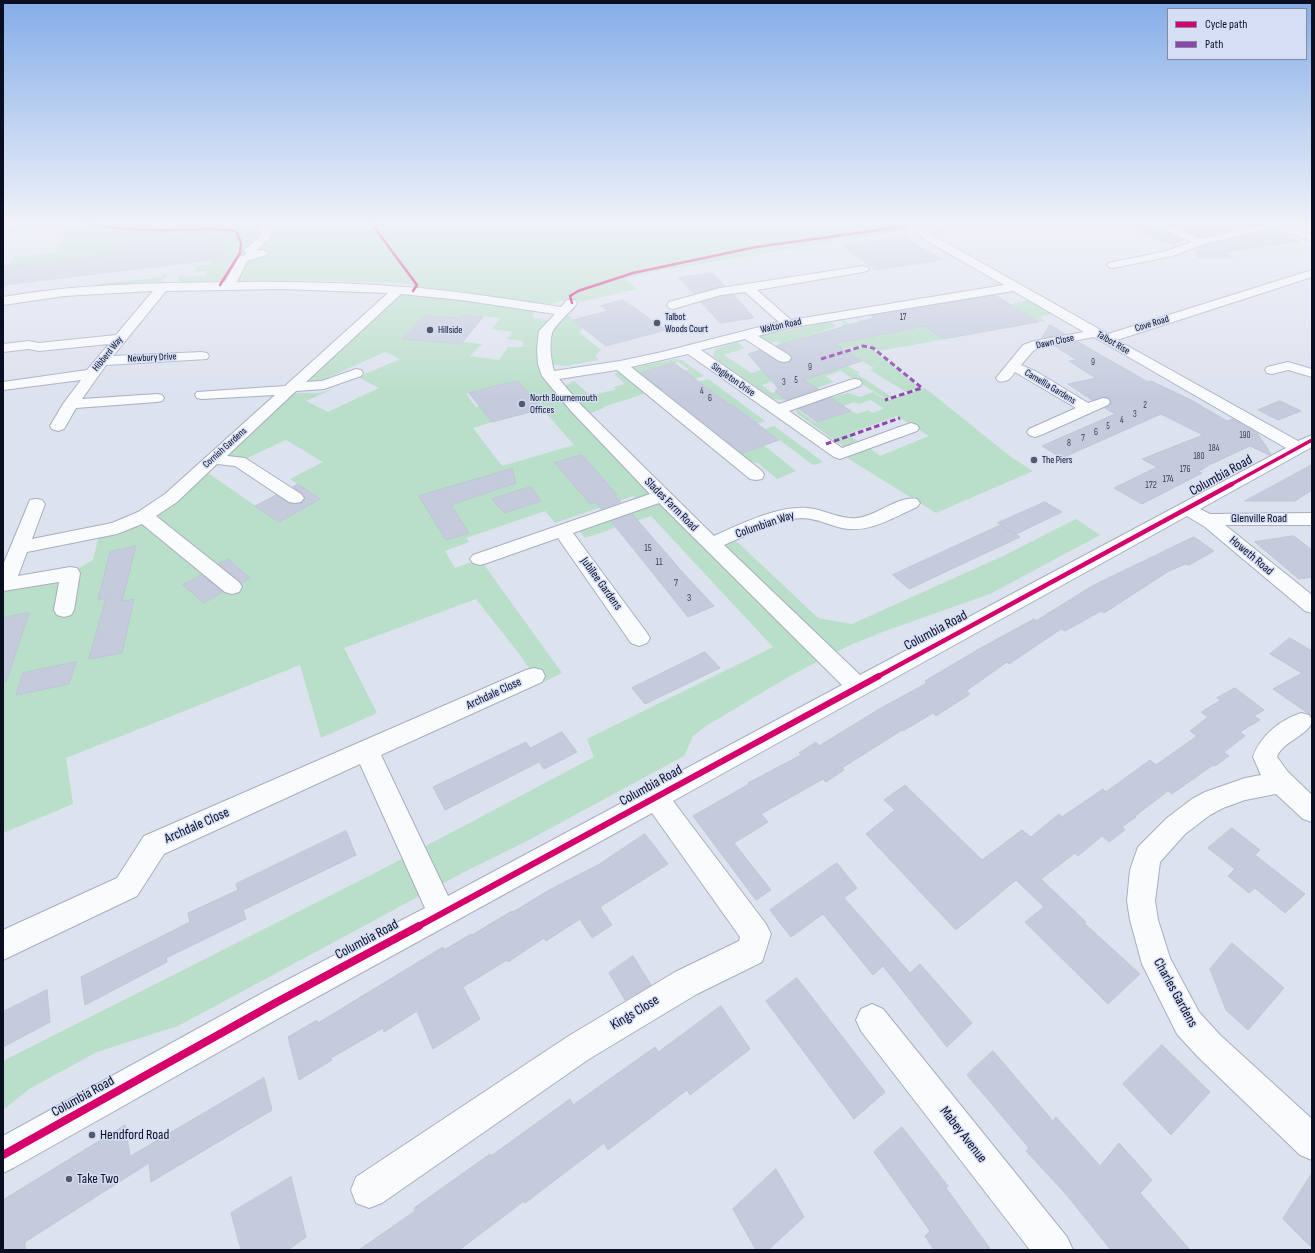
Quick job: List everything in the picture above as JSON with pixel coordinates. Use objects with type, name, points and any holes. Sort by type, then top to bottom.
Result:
[{"type":"street","points":[[229,285],[231,281]]},
{"type":"street","points":[[674,305],[720,292],[775,281]]},
{"type":"street","name":"Talbot Rise","points":[[1005,281],[1102,336],[1305,444]]},
{"type":"street","name":"Cove Road","points":[[1102,336],[1284,281]]},
{"type":"street","points":[[3,301],[82,291],[229,285],[316,285],[398,290]]},
{"type":"street","name":"Hibberd Way","points":[[58,426],[70,404],[91,374],[163,287]]},
{"type":"street","points":[[747,287],[788,324]]},
{"type":"street","name":"Walton Road","points":[[549,376],[620,365],[788,324],[1015,287]]},
{"type":"street","name":"Slades Farm Road","points":[[398,290],[567,307],[546,332],[544,349],[545,364],[549,376],[576,408],[662,496],[858,687]]},
{"type":"street","name":"Cornish Gardens","points":[[14,551],[117,528],[144,516],[171,498],[398,290]]},
{"type":"street","points":[[746,334],[784,358]]},
{"type":"street","name":"Dawn Close","points":[[1003,378],[1028,348],[1102,336]]},
{"type":"street","points":[[3,348],[29,345],[39,347],[120,339]]},
{"type":"street","name":"Singleton Drive","points":[[690,349],[840,454],[911,428]]},
{"type":"street","name":"Newbury Drive","points":[[102,361],[202,356]]},
{"type":"street","points":[[620,365],[756,476]]},
{"type":"street","name":"Camellia Gardens","points":[[1013,366],[1032,375],[1087,409]]},
{"type":"street","points":[[1272,370],[1288,366],[1312,373]]},
{"type":"street","points":[[202,395],[290,389],[324,385],[356,373]]},
{"type":"street","points":[[3,386],[91,374]]},
{"type":"street","points":[[777,410],[854,383]]},
{"type":"street","points":[[70,404],[156,398]]},
{"type":"street","name":"Camellia Gardens","points":[[1035,432],[1103,402]]},
{"type":"street","name":"Columbia Road","points":[[3,1155],[277,1002],[442,914],[1305,444]]},
{"type":"street","points":[[213,459],[239,462],[294,498]]},
{"type":"street","points":[[480,559],[662,496]]},
{"type":"street","name":"Columbian Way","points":[[710,544],[779,518],[801,513],[812,513],[860,531],[874,518],[911,503]]},
{"type":"street","points":[[36,504],[14,551],[4,587],[70,573],[64,610]]},
{"type":"street","name":"Howeth Road","points":[[1187,508],[1207,520],[1312,606]]},
{"type":"street","points":[[144,516],[232,587]]},
{"type":"street","name":"Glenville Road","points":[[1207,520],[1312,519]]},
{"type":"street","name":"Jubilee Gardens","points":[[562,531],[640,638]]},
{"type":"street","name":"Archdale Close","points":[[3,944],[127,886],[154,846],[534,676]]},
{"type":"street","points":[[1301,722],[1277,740],[1266,752],[1265,756],[1267,763],[1280,782],[1312,811]]},
{"type":"street","points":[[367,752],[442,914]]},
{"type":"street","name":"Charles Gardens","points":[[1280,782],[1246,789],[1224,796],[1202,807],[1176,826],[1148,856],[1144,870],[1141,902],[1146,927],[1157,964],[1188,1023],[1209,1046],[1312,1143]]},
{"type":"street","name":"Kings Close","points":[[369,1190],[578,1048],[686,983],[751,951],[756,934],[655,797]]},
{"type":"street","name":"Mabey Avenue","points":[[872,1020],[1054,1250]]},
{"type":"green space","points":[[3,281],[11,281],[9,285],[3,286]]},
{"type":"green space","points":[[122,281],[161,281],[158,285],[99,286],[100,284]]},
{"type":"green space","points":[[179,281],[220,281],[184,283]]},
{"type":"green space","points":[[341,281],[629,281],[637,289],[580,302],[573,299],[547,304],[422,289],[417,286],[397,283]]},
{"type":"green space","points":[[398,290],[540,308],[532,314],[535,319],[554,321],[563,311],[583,328],[579,332],[601,350],[596,357],[598,360],[566,366],[545,364],[549,376],[710,544],[731,536],[818,618],[852,624],[1003,556],[1076,519],[1100,535],[990,594],[885,631],[848,646],[790,676],[706,726],[693,736],[684,756],[178,1026],[97,1052],[29,1089],[3,1110],[3,1061],[373,874],[594,757],[587,739],[773,647],[651,516],[585,538],[576,527],[640,504],[633,496],[555,523],[545,511],[466,538],[469,542],[445,551],[455,568],[480,559],[562,673],[540,684],[517,651],[476,599],[344,648],[377,713],[321,738],[300,665],[66,758],[73,804],[3,833],[3,589],[70,573],[93,560],[100,531],[117,528],[202,469],[279,522],[320,499],[290,479],[323,462],[286,440],[239,462],[213,459],[285,393],[319,393],[333,389],[306,401],[328,412],[379,388],[358,377],[400,359],[385,352],[314,384],[294,385]],"holes":[[[463,315],[500,318],[492,329],[512,332],[507,339],[523,341],[523,347],[508,347],[499,360],[470,356],[482,344],[443,342],[425,337],[421,341],[402,339],[424,316],[445,317],[459,321]],[[518,381],[574,445],[502,466],[473,428],[492,422],[485,413],[502,400],[476,407],[466,394]]]},
{"type":"green space","points":[[1029,300],[1052,314],[1040,317],[1046,321],[1038,322],[1032,318],[1011,322],[1018,326],[1002,329],[997,326],[970,331],[974,334],[879,351],[873,347],[850,347],[819,358],[833,357],[860,373],[857,374],[892,397],[886,399],[836,368],[840,371],[826,376],[833,382],[831,383],[782,400],[774,399],[713,357],[715,349],[737,342],[745,348],[724,355],[751,373],[802,357],[776,341],[768,344],[746,334],[771,328],[778,332],[829,322],[837,326],[794,341],[850,331],[841,325],[845,324],[840,320],[843,319],[853,327],[865,325],[855,317],[869,326],[902,322],[911,329]],"holes":[[[783,378],[803,380],[806,382],[772,393],[762,385]]]},
{"type":"green space","points":[[863,347],[871,348],[919,388],[906,392],[870,370],[874,368],[847,352]]},
{"type":"green space","points":[[675,359],[682,360],[704,376],[659,390],[632,368]],"holes":[[[678,362],[689,369],[655,380],[645,372]]]},
{"type":"green space","points":[[621,371],[647,393],[603,407],[604,408],[588,414],[563,387],[574,381],[591,396],[616,389],[614,387],[625,384],[614,374]]},
{"type":"green space","points":[[709,379],[765,421],[757,424],[732,405],[730,406],[699,381]]},
{"type":"green space","points":[[925,388],[1011,457],[1033,471],[936,513],[844,456],[865,445],[880,456],[929,436],[897,416],[848,434],[859,442],[844,447],[796,411],[798,408],[798,410],[816,423],[851,411],[857,414],[868,410],[872,413],[884,409],[871,400],[859,404],[854,402],[843,406],[830,398],[848,393],[860,397],[873,392],[887,401]]},
{"type":"green space","points":[[774,426],[823,462],[813,465],[765,429]]},
{"type":"green space","points":[[750,434],[796,471],[777,479],[758,463],[749,462],[740,455],[741,453],[734,446],[725,443]]},
{"type":"building","points":[[3,281],[33,281],[3,285]]},
{"type":"building","points":[[682,281],[721,281],[725,286],[694,294]]},
{"type":"building","points":[[734,295],[754,318],[720,323],[701,302],[721,296]]},
{"type":"building","points":[[995,295],[1038,322],[943,339],[925,326],[834,344],[862,361],[803,380],[818,389],[786,400],[775,391],[778,388],[748,354],[760,350],[778,362],[789,362],[792,359],[790,354],[776,346],[873,318],[872,316]]},
{"type":"building","name":"Talbot Woods Court","points":[[623,300],[666,330],[606,346],[573,320],[608,311],[601,306]]},
{"type":"building","name":"Hillside","points":[[463,315],[483,317],[461,344],[402,339],[424,316],[461,318]]},
{"type":"building","points":[[1050,325],[1065,334],[1042,338]]},
{"type":"building","points":[[1078,342],[1148,382],[1151,381],[1191,400],[1227,421],[1233,419],[1257,433],[1271,454],[1269,455],[1250,446],[1209,465],[1198,472],[1202,473],[1142,504],[1114,488],[1157,467],[1142,459],[1203,435],[1161,414],[1062,458],[1042,446],[1115,414],[1105,408],[1111,403],[1108,398],[1103,397],[1092,400],[1068,384],[1096,378],[1069,361],[1077,360],[1055,346]]},
{"type":"building","points":[[674,363],[779,440],[742,453],[641,373]]},
{"type":"building","name":"North Bournemouth Offices","points":[[518,381],[542,409],[492,422],[469,393]]},
{"type":"building","points":[[831,398],[851,411],[817,422],[799,409]]},
{"type":"building","points":[[1280,401],[1301,411],[1278,420],[1258,410]]},
{"type":"building","points":[[582,455],[617,495],[615,496],[621,502],[601,509],[596,502],[590,504],[555,463]]},
{"type":"building","points":[[1312,465],[1312,490],[1295,501],[1245,501]]},
{"type":"building","points":[[512,469],[516,483],[451,505],[469,533],[446,540],[419,496]]},
{"type":"building","points":[[298,484],[320,499],[279,522],[255,506],[276,495],[289,503],[301,503],[305,497],[293,487]]},
{"type":"building","points":[[531,487],[541,501],[504,513],[492,499]]},
{"type":"building","points":[[1045,502],[1062,512],[1016,534],[998,523]]},
{"type":"building","points":[[632,514],[714,606],[688,617],[611,521]]},
{"type":"building","points":[[1001,525],[1020,537],[909,589],[893,575]]},
{"type":"building","points":[[1294,536],[1312,550],[1312,577],[1299,579],[1255,542]]},
{"type":"building","points":[[1194,537],[1214,551],[1189,565],[1186,564],[1169,571],[1104,613],[1101,611],[1065,631],[1061,629],[1009,664],[1007,662],[966,691],[970,694],[936,716],[933,713],[903,731],[902,730],[842,768],[844,770],[826,782],[823,779],[761,814],[768,822],[734,843],[771,890],[756,900],[693,816],[749,784],[748,783],[801,755],[799,753],[816,742],[819,746],[881,708],[927,683],[925,681],[979,649],[1034,619],[1036,621],[1092,586]]},
{"type":"building","points":[[136,546],[122,601],[134,599],[122,653],[89,659],[106,598],[98,600],[110,552]]},
{"type":"building","points":[[228,559],[250,578],[241,583],[219,564]]},
{"type":"building","points":[[202,575],[223,592],[204,603],[183,585]]},
{"type":"building","points":[[29,613],[6,682],[3,681],[3,618]]},
{"type":"building","points":[[1290,638],[1312,651],[1312,716],[1273,689],[1302,673],[1270,654]]},
{"type":"building","points":[[705,652],[720,668],[645,704],[632,688]]},
{"type":"building","points":[[76,662],[69,684],[16,695],[23,673]]},
{"type":"building","points":[[1235,688],[1264,710],[1254,716],[1260,720],[1240,732],[1245,736],[1224,752],[1229,756],[1215,766],[1213,765],[1172,794],[1168,791],[1122,827],[1125,830],[1109,842],[1102,836],[1078,856],[1075,853],[1041,879],[1086,922],[1084,923],[1140,974],[1108,1004],[1025,922],[1044,907],[1016,880],[956,930],[866,834],[895,810],[884,800],[905,785],[982,860],[1022,830],[1031,837],[1059,814],[1062,817],[1103,789],[1106,792],[1150,760],[1156,765],[1197,736],[1190,731],[1208,717],[1201,712],[1221,700],[1217,698]]},
{"type":"building","points":[[562,732],[577,752],[544,769],[539,762],[445,810],[433,787],[526,742],[530,748]]},
{"type":"building","points":[[1232,828],[1260,850],[1255,855],[1305,894],[1285,913],[1255,888],[1249,893],[1228,876],[1235,869],[1208,848]]},
{"type":"building","points":[[346,831],[356,855],[243,910],[246,919],[166,958],[167,962],[85,1005],[81,977],[190,922],[188,913],[238,890],[236,884]]},
{"type":"building","points":[[645,834],[668,864],[600,907],[612,925],[592,938],[580,919],[546,941],[544,938],[508,962],[507,960],[463,987],[480,1019],[433,1049],[417,1011],[384,1032],[383,1028],[331,1058],[332,1060],[299,1080],[288,1037],[317,1020],[318,1023],[443,947],[444,950],[512,911],[513,912],[549,890],[598,865]]},
{"type":"building","points":[[837,863],[857,888],[844,898],[910,973],[920,964],[972,1023],[947,1047],[883,966],[873,975],[823,914],[791,937],[770,910]]},
{"type":"building","points":[[1232,943],[1284,988],[1248,1030],[1226,1010],[1210,969]]},
{"type":"building","points":[[633,956],[651,985],[625,1000],[609,973]]},
{"type":"building","points":[[797,978],[885,1092],[854,1119],[766,1001]]},
{"type":"building","points":[[47,990],[50,1022],[3,1047],[3,1012]]},
{"type":"building","points":[[721,1006],[750,1049],[690,1095],[687,1090],[608,1150],[604,1143],[525,1203],[524,1201],[459,1250],[359,1250],[415,1211],[414,1208],[490,1154],[491,1156],[570,1099],[573,1105],[655,1047],[658,1052]]},
{"type":"building","points":[[1162,1045],[1210,1092],[1171,1135],[1123,1084]]},
{"type":"building","points":[[993,1051],[1053,1121],[1056,1117],[1100,1166],[1119,1143],[1152,1180],[1140,1193],[1190,1250],[1111,1250],[1065,1193],[1026,1151],[1029,1148],[967,1075]]},
{"type":"building","points":[[264,1078],[272,1110],[151,1182],[149,1163],[25,1242],[25,1250],[3,1250],[3,1200],[125,1125],[130,1156]]},
{"type":"building","points":[[902,1127],[948,1186],[946,1188],[991,1250],[934,1250],[925,1236],[930,1231],[874,1152]]},
{"type":"building","points":[[776,1169],[804,1217],[768,1250],[756,1250],[733,1209]]},
{"type":"building","points":[[1312,1173],[1312,1248],[1283,1219]]},
{"type":"building","points":[[291,1177],[306,1237],[288,1250],[241,1250],[231,1213]]},
{"type":"marked path","points":[[821,359],[863,346],[873,348],[922,388],[885,400]]},
{"type":"marked path","points":[[826,444],[900,418]]},
{"type":"cycle path","points":[[413,291],[417,285],[414,281]]},
{"type":"cycle path","points":[[572,303],[570,296],[578,291],[607,281]]},
{"type":"cycle path","points":[[3,1155],[277,1002],[442,914],[1312,440]]},
{"type":"place","name":"Talbot Woods Court","points":[[657,323]]},
{"type":"place","name":"Hillside","points":[[430,330]]},
{"type":"place","name":"North Bournemouth Offices","points":[[522,404]]},
{"type":"place","name":"The Piers","points":[[1034,460]]},
{"type":"place","name":"Hendford Road","points":[[92,1135]]},
{"type":"place","name":"Take Two","points":[[69,1179]]}]
